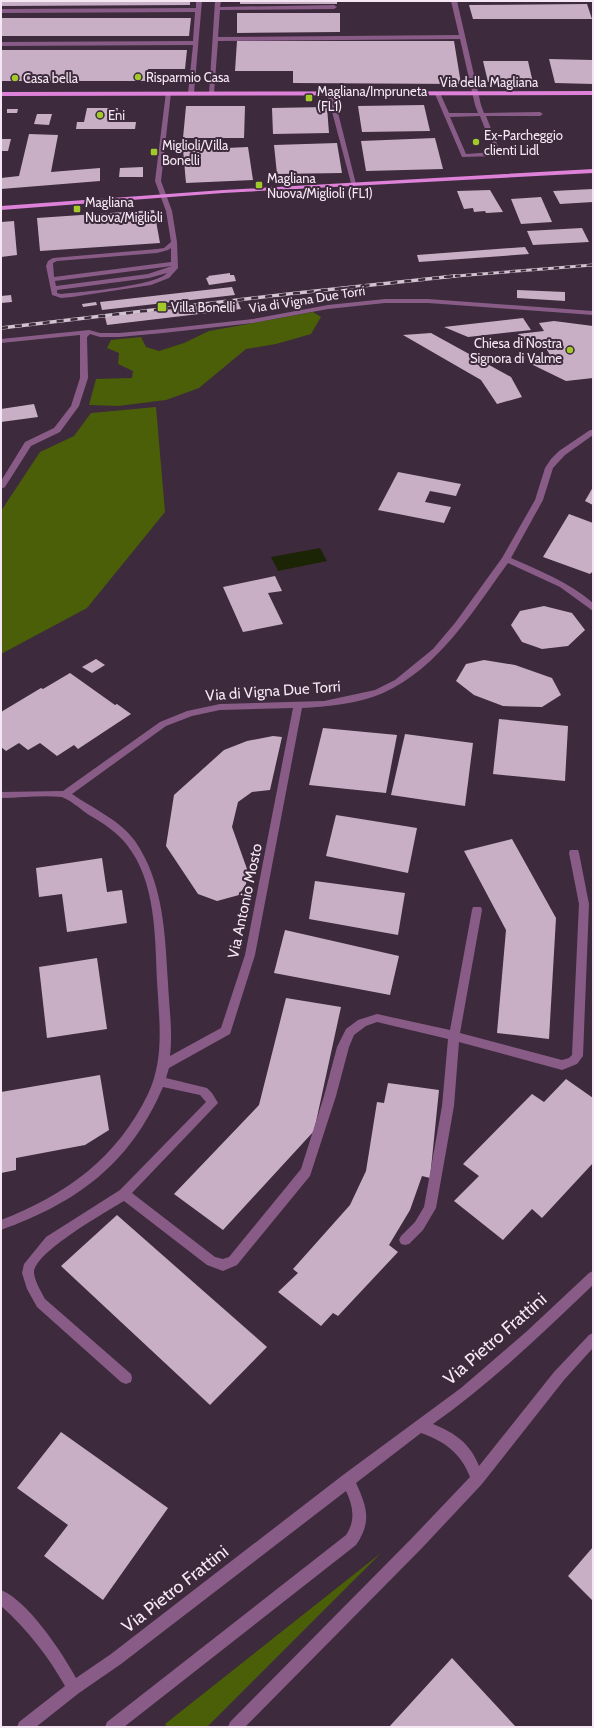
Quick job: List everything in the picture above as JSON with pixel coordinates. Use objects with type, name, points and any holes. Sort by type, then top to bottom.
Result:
[{"type":"main road","name":"Via della Magliana","points":[[1,94],[593,93]]},
{"type":"main road","points":[[1,208],[354,183],[593,171]]},
{"type":"street","points":[[191,93],[199,1]]},
{"type":"street","points":[[211,93],[218,1]]},
{"type":"street","points":[[438,94],[464,156],[498,154],[481,114],[475,94],[454,1]]},
{"type":"street","points":[[217,9],[334,7]]},
{"type":"street","points":[[1,11],[198,10]]},
{"type":"street","points":[[215,39],[462,37]]},
{"type":"street","points":[[1,44],[195,43]]},
{"type":"street","points":[[330,93],[354,183]]},
{"type":"street","points":[[168,94],[158,182],[169,211],[174,242],[175,266],[167,277],[142,285],[61,296],[54,294],[49,263],[55,259],[157,251],[166,249],[174,242]]},
{"type":"street","points":[[448,115],[540,114]]},
{"type":"street","points":[[52,279],[175,266]]},
{"type":"street","name":"Via di Vigna Due Torri","points":[[1,341],[89,332],[100,335],[119,335],[163,331],[253,321],[328,307],[385,300],[428,300],[593,313]]},
{"type":"street","points":[[1,487],[28,444],[57,430],[75,406],[84,378],[83,336],[89,332]]},
{"type":"street","name":"Via di Vigna Due Torri","points":[[65,794],[163,724],[190,712],[220,707],[298,706],[324,704],[378,692],[398,682],[436,650],[458,624],[506,559],[539,500],[549,468],[562,453],[593,432]]},
{"type":"street","points":[[506,559],[554,579],[582,597],[593,608]]},
{"type":"street","name":"Via Antonio Mosto","points":[[164,1065],[226,1031],[250,955],[298,706]]},
{"type":"street","points":[[1,795],[65,794],[122,834],[130,842],[146,873],[153,894],[161,950],[165,1046],[164,1065],[159,1081],[150,1102],[133,1133],[122,1147],[98,1171],[80,1186],[60,1199],[37,1211],[1,1225]]},
{"type":"street","points":[[124,1194],[211,1261],[223,1264],[233,1261],[306,1172],[330,1096],[342,1047],[350,1032],[362,1023],[377,1018],[454,1036],[562,1065],[573,1061],[577,1056],[584,904],[574,853]]},
{"type":"street","points":[[406,1240],[419,1226],[430,1208],[448,1106],[454,1036],[477,910]]},
{"type":"street","points":[[126,1378],[41,1303],[33,1289],[28,1273],[30,1264],[50,1241],[124,1194],[212,1103],[203,1091],[159,1081]]},
{"type":"street","name":"Via Pietro Frattini","points":[[24,1727],[419,1426],[447,1407],[522,1344],[593,1277]]},
{"type":"street","points":[[236,1727],[477,1480],[559,1376],[593,1339]]},
{"type":"street","points":[[419,1426],[440,1433],[460,1446],[473,1466],[477,1480]]},
{"type":"street","points":[[112,1727],[351,1540],[359,1528],[361,1521],[355,1495],[348,1480]]},
{"type":"street","points":[[1,1597],[17,1610],[37,1632],[58,1659],[74,1688]]},
{"type":"green space","points":[[313,312],[321,317],[311,334],[276,344],[246,349],[199,388],[166,400],[118,406],[89,405],[96,379],[132,378],[133,371],[118,364],[119,353],[107,348],[111,340],[141,337],[146,347],[159,351],[184,343],[209,331]]},
{"type":"green space","points":[[156,407],[165,512],[87,608],[1,654],[1,511],[40,452],[74,436],[91,413]]},
{"type":"green space","points":[[381,1553],[207,1727],[167,1727],[165,1724]]},
{"type":"shaded area","points":[[320,548],[327,561],[278,571],[271,557]]},
{"type":"building","points":[[1,1],[190,1],[190,5],[1,6]]},
{"type":"building","points":[[240,1],[337,1],[337,4],[240,4]]},
{"type":"building","points":[[587,4],[592,19],[473,19],[469,5]]},
{"type":"building","points":[[237,13],[340,13],[340,32],[237,33]]},
{"type":"building","points":[[1,18],[191,18],[189,36],[1,36]]},
{"type":"building","points":[[237,41],[454,41],[461,84],[293,83],[293,71],[235,71]]},
{"type":"building","points":[[1,50],[187,50],[185,69],[148,69],[146,81],[1,81]]},
{"type":"building","points":[[549,59],[593,60],[593,84],[555,83]]},
{"type":"building","points":[[483,61],[528,61],[533,83],[488,82]]},
{"type":"building","points":[[424,105],[430,131],[362,132],[358,106]]},
{"type":"building","points":[[186,106],[245,106],[244,138],[183,138]]},
{"type":"building","points":[[327,107],[329,133],[273,134],[272,108]]},
{"type":"building","points":[[87,108],[118,108],[115,122],[136,122],[135,129],[76,129],[77,122],[84,122]]},
{"type":"building","points":[[7,109],[18,109],[17,113],[7,113]]},
{"type":"building","points":[[37,114],[52,114],[49,125],[34,124]]},
{"type":"building","points":[[29,134],[58,135],[51,172],[100,168],[100,181],[1,189],[1,178],[19,176]]},
{"type":"building","points":[[435,138],[443,169],[366,171],[361,141]]},
{"type":"building","points":[[1,139],[11,139],[8,151],[1,151]]},
{"type":"building","points":[[337,143],[342,173],[277,174],[274,145]]},
{"type":"building","points":[[248,147],[253,180],[186,183],[183,150]]},
{"type":"building","points":[[143,167],[143,177],[119,177],[120,168]]},
{"type":"building","points":[[593,189],[593,202],[560,204],[553,191]]},
{"type":"building","points":[[490,190],[503,212],[486,213],[485,211],[474,212],[473,208],[464,209],[457,191]]},
{"type":"building","points":[[541,197],[552,222],[521,224],[511,199]]},
{"type":"building","points":[[154,210],[160,243],[40,251],[37,218]]},
{"type":"building","points":[[14,221],[17,255],[1,257],[1,222]]},
{"type":"building","points":[[582,228],[589,242],[533,245],[527,231]]},
{"type":"building","points":[[525,247],[529,254],[419,262],[417,255]]},
{"type":"building","points":[[230,273],[230,275],[234,275],[236,281],[209,285],[206,278],[209,277],[208,276]]},
{"type":"building","points":[[232,287],[235,295],[102,310],[100,302]]},
{"type":"building","points":[[517,290],[565,292],[565,301],[517,298]]},
{"type":"building","points":[[11,295],[12,302],[1,303],[1,296]]},
{"type":"building","points":[[96,302],[97,305],[83,307],[82,304]]},
{"type":"building","points":[[238,302],[241,309],[107,325],[105,317]]},
{"type":"building","points":[[523,318],[531,330],[468,337],[444,327]]},
{"type":"building","name":"Chiesa di Nostra Signora di Valme","points":[[554,321],[593,326],[593,378],[566,381],[533,365],[538,357],[550,355],[544,345],[536,345],[520,337],[518,334],[544,331],[539,323]]},
{"type":"building","points":[[431,333],[511,377],[522,397],[497,404],[481,380],[403,335]]},
{"type":"building","points":[[34,404],[38,417],[1,422],[1,409]]},
{"type":"building","points":[[398,472],[461,484],[456,496],[430,491],[425,502],[451,507],[444,523],[378,510]]},
{"type":"building","points":[[593,487],[593,505],[585,501]]},
{"type":"building","points":[[569,514],[593,523],[593,571],[590,574],[543,557]]},
{"type":"building","points":[[275,576],[282,591],[268,593],[283,624],[243,632],[223,587]]},
{"type":"building","points":[[544,606],[572,613],[585,630],[568,646],[542,649],[522,642],[511,625],[520,611]]},
{"type":"building","points":[[96,659],[105,665],[92,673],[82,667]]},
{"type":"building","points":[[484,660],[515,665],[552,678],[561,695],[542,707],[503,706],[474,695],[456,681],[466,664]]},
{"type":"building","points":[[70,673],[115,705],[117,704],[131,714],[78,749],[74,745],[57,756],[40,743],[28,750],[19,743],[6,751],[1,747],[1,712],[41,688],[43,689]]},
{"type":"building","points":[[499,719],[568,726],[565,781],[493,774]]},
{"type":"building","points":[[323,728],[397,735],[386,793],[309,785]]},
{"type":"building","points":[[405,734],[473,743],[465,806],[391,795]]},
{"type":"building","points":[[273,736],[282,737],[270,790],[252,792],[238,802],[232,827],[247,869],[246,884],[239,895],[217,901],[198,894],[166,846],[174,795],[224,750],[247,741]]},
{"type":"building","points":[[336,815],[417,828],[408,873],[326,856]]},
{"type":"building","points":[[512,839],[556,918],[549,1039],[497,1033],[506,930],[464,851]]},
{"type":"building","points":[[102,858],[107,892],[122,890],[127,923],[67,932],[62,894],[39,897],[36,868]]},
{"type":"building","points":[[315,881],[405,893],[398,935],[309,919]]},
{"type":"building","points":[[285,930],[399,956],[390,995],[274,973]]},
{"type":"building","points":[[97,958],[107,1029],[47,1038],[39,967]]},
{"type":"building","points":[[286,998],[341,1007],[314,1131],[223,1230],[174,1194],[259,1105]]},
{"type":"building","points":[[100,1075],[109,1130],[85,1145],[16,1158],[16,1170],[1,1173],[1,1092]]},
{"type":"building","points":[[566,1079],[593,1098],[593,1163],[542,1218],[532,1209],[503,1240],[454,1201],[479,1176],[463,1164],[532,1094],[544,1102]]},
{"type":"building","points":[[388,1083],[439,1090],[430,1178],[422,1176],[410,1210],[389,1245],[398,1252],[338,1316],[333,1313],[321,1326],[278,1292],[298,1273],[293,1269],[350,1205],[366,1171],[377,1102],[384,1103]]},
{"type":"building","points":[[117,1215],[267,1347],[210,1405],[61,1266]]},
{"type":"building","points":[[61,1432],[168,1508],[103,1600],[44,1556],[68,1525],[17,1488]]},
{"type":"building","points":[[593,1547],[593,1601],[568,1576]]},
{"type":"building","points":[[452,1658],[516,1727],[389,1727]]},
{"type":"railway","points":[[451,276],[593,265]]},
{"type":"railway","points":[[1,328],[451,276]]},
{"type":"railway","points":[[444,277],[451,276]]},
{"type":"railway","points":[[451,276],[455,276]]},
{"type":"place","name":"Risparmio Casa","points":[[138,77]]},
{"type":"place","name":"Casa bella","points":[[15,78]]},
{"type":"place","name":"Magliana/Impruneta (FL1)","points":[[309,98]]},
{"type":"place","name":"Eni","points":[[100,115]]},
{"type":"place","name":"Ex-Parcheggio clienti Lidl","points":[[476,142]]},
{"type":"place","name":"Miglioli/Villa Bonelli","points":[[154,152]]},
{"type":"place","name":"Magliana Nuova/Miglioli (FL1)","points":[[259,185]]},
{"type":"place","name":"Magliana Nuova/Miglioli","points":[[77,209]]},
{"type":"place","name":"Villa Bonelli","points":[[162,307]]},
{"type":"place","name":"Chiesa di Nostra Signora di Valme","points":[[570,350]]}]
